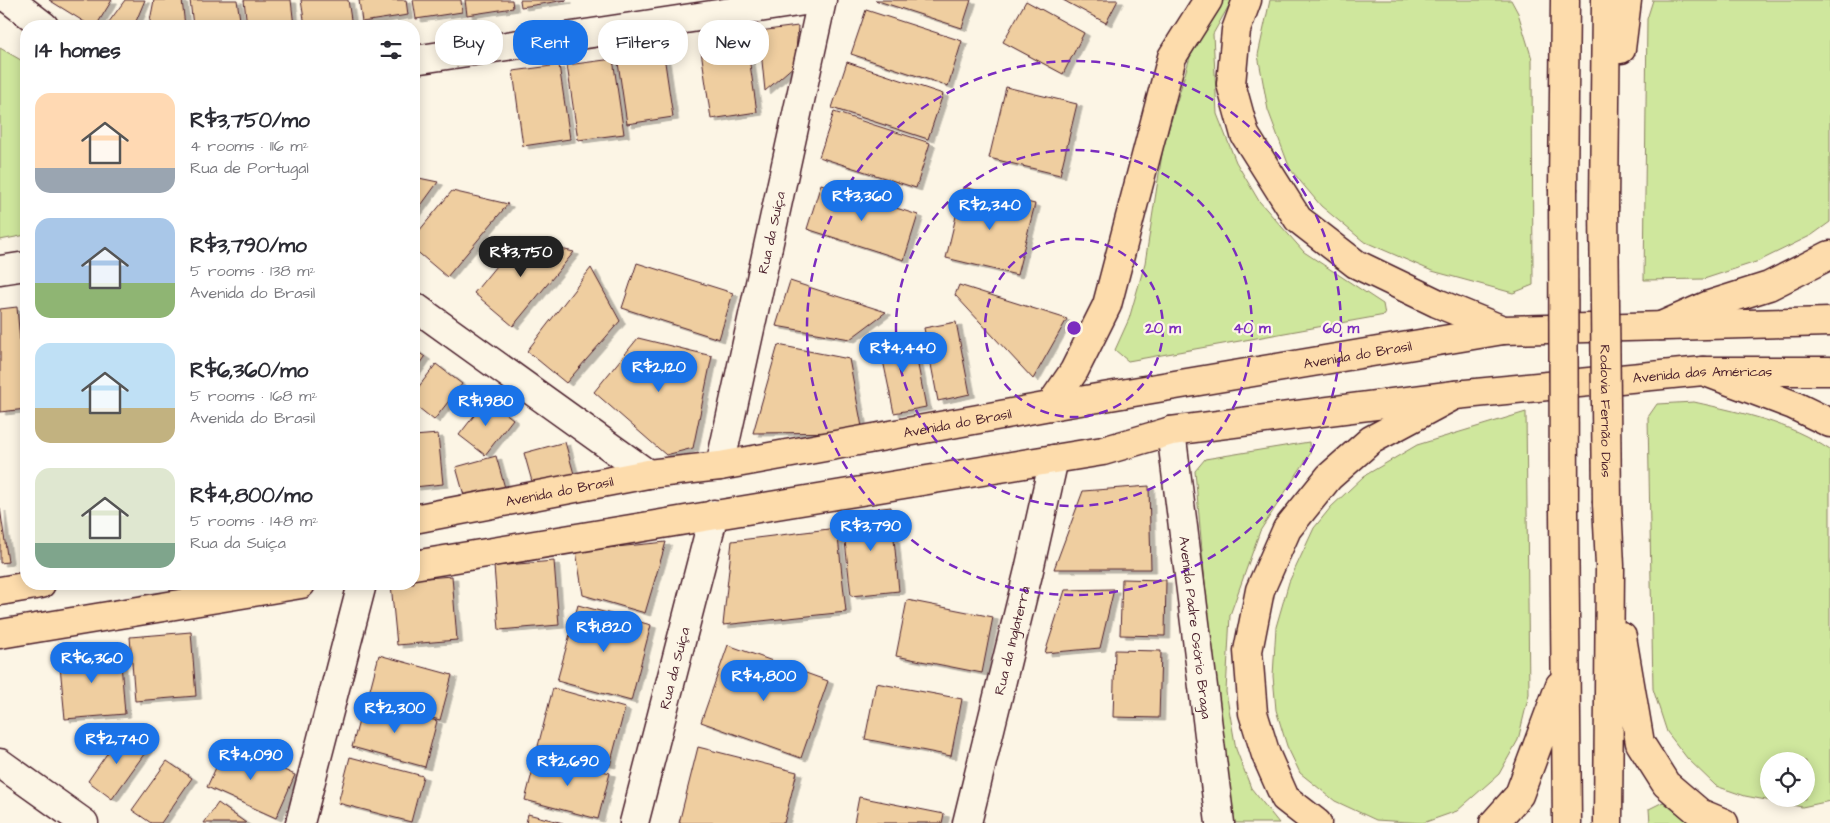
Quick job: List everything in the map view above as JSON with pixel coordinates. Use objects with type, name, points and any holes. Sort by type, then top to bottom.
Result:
[{"type":"main road","points":[[1050,406],[1074,371],[1107,305],[1172,57],[1208,0]]},
{"type":"main road","points":[[1247,0],[1236,30],[1231,84],[1245,135],[1298,219],[1356,264],[1437,303],[1503,330],[1830,322]]},
{"type":"main road","points":[[1544,0],[1565,28]]},
{"type":"main road","points":[[1565,0],[1563,188],[1567,823]]},
{"type":"main road","name":"Rodovia Fernão Dias","points":[[1606,0],[1604,206],[1607,504],[1610,566],[1608,814]]},
{"type":"main road","points":[[1604,179],[1627,0]]},
{"type":"main road","points":[[1661,326],[1709,305],[1769,286],[1830,255]]},
{"type":"main road","name":"Avenida do Brasil","points":[[420,518],[648,474],[720,466],[1050,406],[1503,330]]},
{"type":"main road","points":[[1703,371],[1785,401],[1830,424]]},
{"type":"main road","name":"Avenida das Américas","points":[[1455,395],[1703,371],[1830,371]]},
{"type":"main road","points":[[420,564],[1054,459],[1103,450],[1172,431],[1455,395]]},
{"type":"main road","points":[[1317,823],[1285,798],[1266,755],[1253,713],[1248,650],[1260,590],[1287,530],[1329,477],[1372,440],[1455,395]]},
{"type":"main road","points":[[1610,566],[1640,743],[1666,784],[1700,814],[1724,823]]},
{"type":"main road","points":[[0,591],[20,588]]},
{"type":"main road","points":[[0,634],[265,590]]},
{"type":"main road","points":[[1494,823],[1519,795],[1567,664]]},
{"type":"street","points":[[10,0],[36,20]]},
{"type":"street","points":[[420,59],[811,0]]},
{"type":"street","name":"Rua da Suíça","points":[[720,466],[822,0]]},
{"type":"street","points":[[0,270],[20,267]]},
{"type":"street","points":[[420,310],[648,474]]},
{"type":"street","name":"Avenida Padre Osório Braga","points":[[1172,431],[1220,823]]},
{"type":"street","name":"Rua da Inglaterra","points":[[967,823],[1054,459]]},
{"type":"street","name":"Rua da Suíça","points":[[634,823],[714,514]]},
{"type":"street","points":[[300,823],[360,590]]},
{"type":"street","points":[[0,763],[84,823]]},
{"type":"green space","points":[[1222,0],[1232,0],[1213,34],[1217,114],[1236,162],[1259,201],[1304,252],[1383,304],[1385,315],[1128,361],[1115,350],[1129,319],[1145,263],[1163,148],[1190,57]]},
{"type":"green space","points":[[1270,0],[1511,0],[1518,13],[1532,59],[1533,285],[1513,293],[1432,271],[1363,241],[1321,206],[1290,169],[1268,110],[1258,55]]},
{"type":"green space","points":[[1653,0],[1830,0],[1830,222],[1812,235],[1759,261],[1704,279],[1644,280],[1647,19]]},
{"type":"green space","points":[[0,48],[20,60],[20,236],[0,240]]},
{"type":"green space","points":[[1694,402],[1781,425],[1814,440],[1830,450],[1830,801],[1815,804],[1815,752],[1760,752],[1760,799],[1716,786],[1687,758],[1667,732],[1653,689],[1648,417],[1657,404]]},
{"type":"green space","points":[[1526,412],[1529,694],[1518,740],[1499,774],[1457,811],[1423,823],[1376,820],[1335,801],[1300,773],[1287,746],[1276,710],[1273,676],[1276,627],[1289,582],[1314,528],[1331,507],[1364,476],[1417,445]]},
{"type":"green space","points":[[1309,442],[1310,454],[1260,531],[1230,615],[1226,692],[1236,749],[1251,788],[1279,823],[1230,823],[1221,763],[1195,471],[1205,459]]},
{"type":"green space","points":[[1663,802],[1690,823],[1650,823],[1649,809]]},
{"type":"building","points":[[49,0],[112,0],[100,20],[81,20]]},
{"type":"building","points":[[125,0],[145,0],[137,20],[110,20]]},
{"type":"building","points":[[154,0],[182,0],[184,20],[150,20]]},
{"type":"building","points":[[190,0],[237,0],[240,20],[192,20]]},
{"type":"building","points":[[244,0],[291,0],[293,20],[246,20]]},
{"type":"building","points":[[301,0],[348,0],[351,20],[304,20]]},
{"type":"building","points":[[359,0],[406,0],[408,15],[362,20]]},
{"type":"building","points":[[413,0],[461,0],[462,12],[416,19]]},
{"type":"building","points":[[465,0],[512,0],[513,8],[467,15]]},
{"type":"building","points":[[520,0],[567,0],[521,7]]},
{"type":"building","points":[[875,0],[971,0],[962,28]]},
{"type":"building","points":[[1063,0],[1118,0],[1106,23]]},
{"type":"building","points":[[1026,1],[1084,33],[1063,74],[1003,42]]},
{"type":"building","points":[[866,10],[962,41],[948,86],[851,54]]},
{"type":"building","points":[[798,26],[795,65],[765,91],[762,65],[769,65],[769,30]]},
{"type":"building","points":[[598,61],[598,65],[614,65],[624,134],[578,140],[567,65],[588,65],[588,62]]},
{"type":"building","points":[[847,62],[943,94],[928,139],[832,108]]},
{"type":"building","points":[[559,65],[570,139],[523,146],[513,71]]},
{"type":"building","points":[[618,65],[665,65],[673,117],[627,124]]},
{"type":"building","points":[[703,65],[750,65],[757,112],[711,119]]},
{"type":"building","points":[[1006,87],[1077,104],[1060,175],[989,158]]},
{"type":"building","points":[[834,112],[930,143],[916,188],[819,157]]},
{"type":"building","points":[[420,178],[438,182],[420,207]]},
{"type":"building","points":[[821,184],[918,215],[904,260],[807,229]]},
{"type":"building","points":[[963,187],[1035,204],[1017,275],[946,258]]},
{"type":"building","points":[[452,191],[508,204],[447,277],[420,254],[420,230]]},
{"type":"building","points":[[518,239],[574,252],[513,326],[474,293]]},
{"type":"building","points":[[637,263],[733,293],[719,339],[622,308]]},
{"type":"building","points":[[591,268],[620,321],[566,383],[527,351]]},
{"type":"building","points":[[790,281],[886,312],[850,339],[776,326]]},
{"type":"building","points":[[959,285],[1067,319],[1033,379],[955,295]]},
{"type":"building","points":[[17,307],[20,341],[20,410],[0,412],[0,309]]},
{"type":"building","points":[[956,322],[970,394],[938,401],[924,328]]},
{"type":"building","points":[[912,334],[926,407],[894,413],[879,341]]},
{"type":"building","points":[[638,338],[712,356],[693,448],[666,455],[594,392]]},
{"type":"building","points":[[778,345],[849,359],[863,432],[753,433]]},
{"type":"building","points":[[420,353],[425,357],[420,364]]},
{"type":"building","points":[[436,364],[462,384],[434,420],[420,409],[420,385]]},
{"type":"building","points":[[487,399],[513,419],[485,455],[459,435]]},
{"type":"building","points":[[438,434],[443,484],[420,486],[420,436]]},
{"type":"building","points":[[565,442],[574,474],[533,485],[524,453]]},
{"type":"building","points":[[496,456],[505,488],[465,499],[456,467]]},
{"type":"building","points":[[1149,486],[1151,569],[1054,569],[1083,491]]},
{"type":"building","points":[[891,507],[899,591],[851,596],[842,513]]},
{"type":"building","points":[[0,508],[8,562],[0,563]]},
{"type":"building","points":[[837,528],[846,612],[723,625],[732,541]]},
{"type":"building","points":[[666,542],[645,613],[583,595],[576,551]]},
{"type":"building","points":[[554,561],[559,625],[499,630],[494,566]]},
{"type":"building","points":[[452,576],[457,640],[397,645],[392,590],[420,590],[420,579]]},
{"type":"building","points":[[1122,579],[1166,580],[1165,636],[1120,635]]},
{"type":"building","points":[[1114,589],[1100,648],[1045,653],[1065,590]]},
{"type":"building","points":[[907,600],[993,617],[982,673],[896,656]]},
{"type":"building","points":[[578,605],[651,625],[631,701],[557,681]]},
{"type":"building","points":[[191,632],[196,696],[135,701],[130,637]]},
{"type":"building","points":[[728,645],[828,681],[801,758],[701,722]]},
{"type":"building","points":[[120,650],[125,714],[65,719],[59,655]]},
{"type":"building","points":[[1115,650],[1161,651],[1159,718],[1113,717]]},
{"type":"building","points":[[379,655],[452,675],[440,720],[367,701]]},
{"type":"building","points":[[876,683],[962,699],[951,756],[865,739]]},
{"type":"building","points":[[553,688],[625,708],[610,765],[538,746]]},
{"type":"building","points":[[364,702],[437,721],[425,767],[352,747]]},
{"type":"building","points":[[122,732],[147,750],[112,799],[88,781]]},
{"type":"building","points":[[227,744],[295,775],[276,818],[207,787]]},
{"type":"building","points":[[698,747],[797,772],[784,823],[679,823]]},
{"type":"building","points":[[537,754],[610,773],[598,819],[525,800]]},
{"type":"building","points":[[350,757],[423,776],[411,822],[338,803]]},
{"type":"building","points":[[167,761],[192,778],[161,823],[151,823],[132,810]]},
{"type":"building","points":[[859,797],[944,814],[942,823],[854,823]]},
{"type":"building","points":[[218,803],[246,823],[204,823]]},
{"type":"building","points":[[528,814],[563,823],[526,823]]}]
